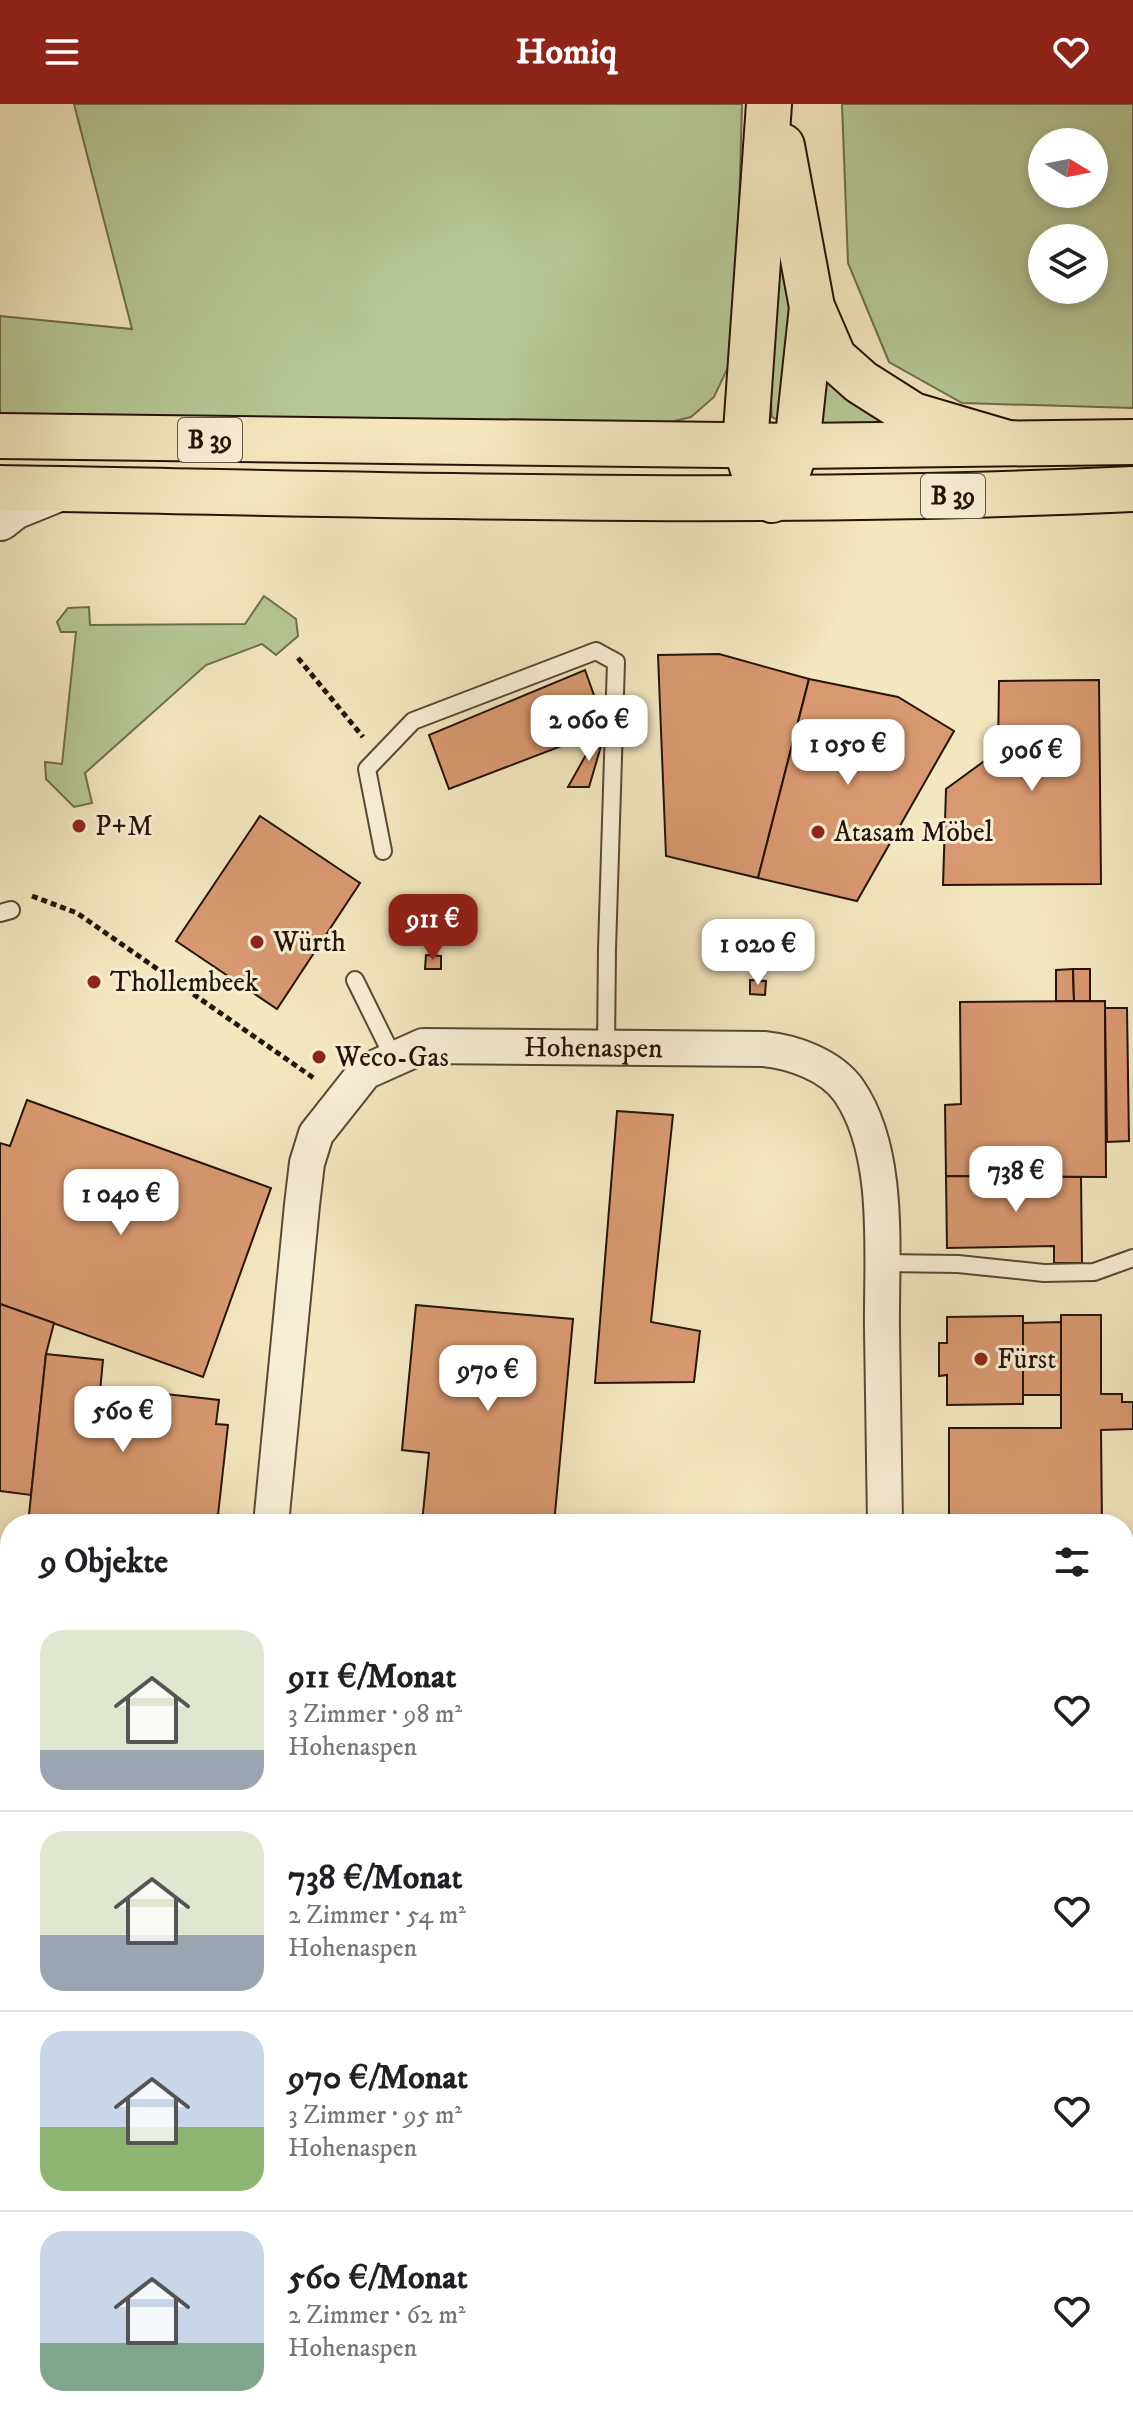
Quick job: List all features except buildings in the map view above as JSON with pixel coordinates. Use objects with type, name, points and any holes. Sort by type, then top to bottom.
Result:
[{"type":"main road","points":[[772,104],[745,446],[754,472],[772,500],[797,446],[812,307]]},
{"type":"main road","points":[[772,104],[812,307],[834,358],[861,382],[913,415],[1008,443]]},
{"type":"main road","name":"B 39","points":[[0,436],[745,446],[1133,442]]},
{"type":"main road","name":"B 39","points":[[0,488],[348,496],[772,500],[1133,489]]},
{"type":"street","points":[[0,519],[14,508],[61,489]]},
{"type":"street","name":"Hohenaspen","points":[[272,1514],[307,1163],[316,1134],[365,1072],[423,1046],[764,1049],[781,1051],[821,1067],[848,1089],[866,1124],[880,1184],[885,1514]]},
{"type":"lane","points":[[383,851],[367,769],[413,721],[596,651],[616,662],[606,1047]]},
{"type":"lane","points":[[355,980],[394,1059]]},
{"type":"lane","points":[[882,1263],[958,1264],[1044,1273],[1082,1273],[1094,1272],[1133,1258]]},
{"type":"path","points":[[298,658],[379,757]]},
{"type":"path","points":[[31,896],[77,913],[345,1099]]},
{"type":"green space","points":[[74,104],[742,104],[737,286],[730,363],[714,397],[691,417],[646,428],[0,413],[0,316],[132,329]]},
{"type":"green space","points":[[842,104],[1133,104],[1133,408],[962,403],[889,362],[848,263]]},
{"type":"green space","points":[[792,237],[793,390],[778,420],[772,417],[770,387],[782,243]]},
{"type":"green space","points":[[825,370],[892,425],[822,430]]},
{"type":"green space","points":[[264,596],[296,619],[298,636],[276,655],[262,644],[206,665],[85,773],[92,803],[74,807],[46,779],[45,762],[62,764],[76,632],[61,632],[57,622],[68,608],[89,607],[90,625],[245,624]]},
{"type":"place","name":"P+M","points":[[79,826]]},
{"type":"place","name":"Atasam Möbel","points":[[818,832]]},
{"type":"place","name":"Würth","points":[[257,942]]},
{"type":"place","name":"Thollembeek","points":[[94,982]]},
{"type":"place","name":"Weco-Gas","points":[[319,1057]]},
{"type":"place","name":"Fürst","points":[[981,1359]]}]
